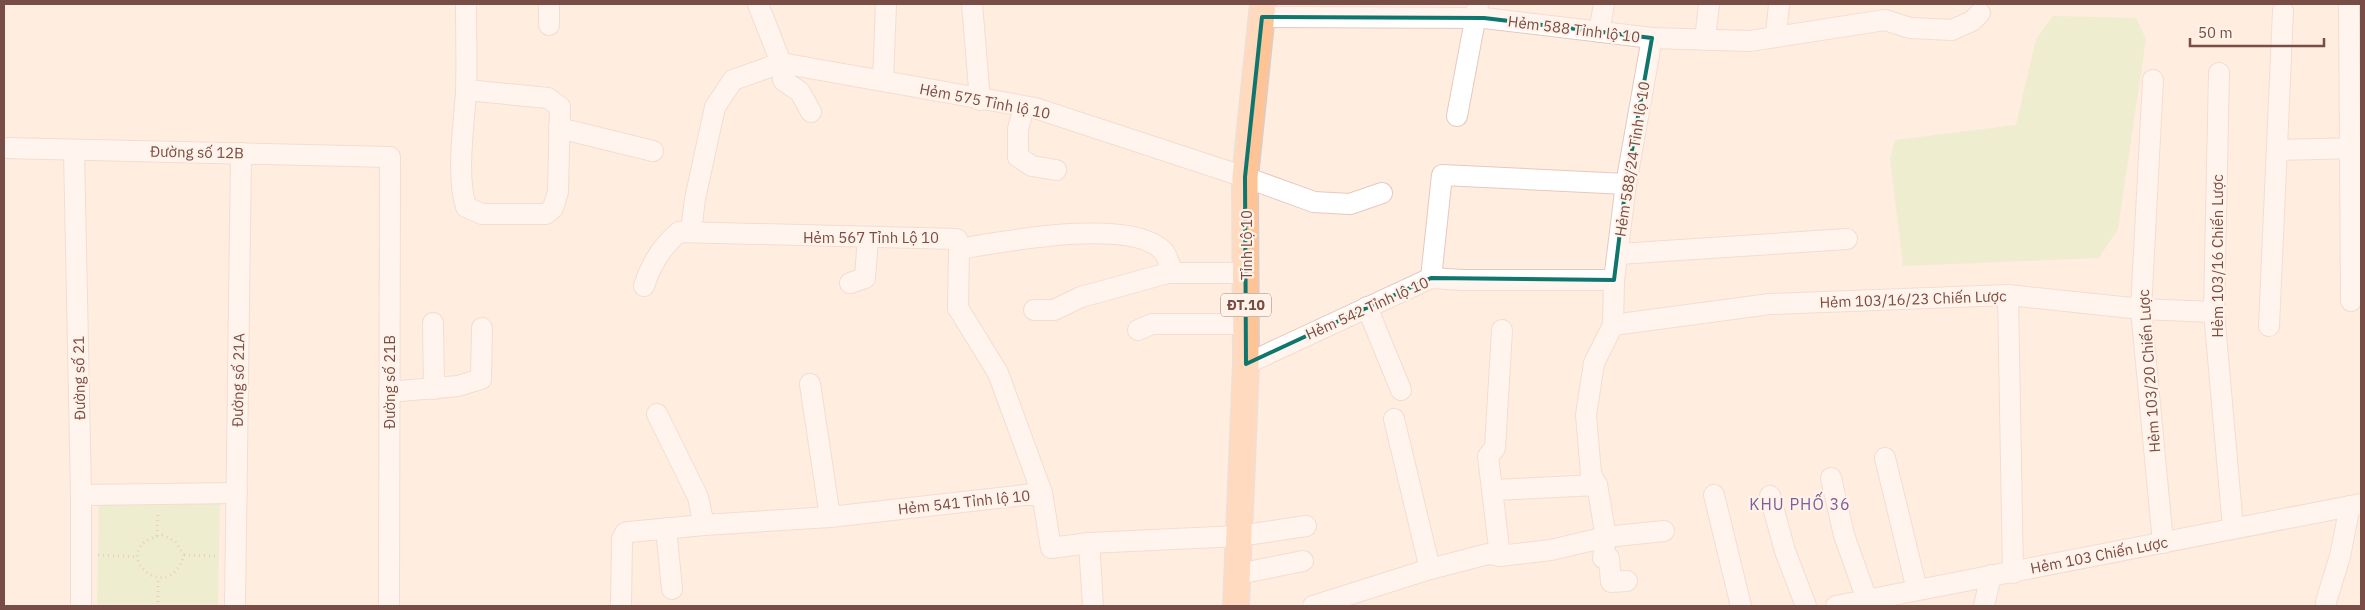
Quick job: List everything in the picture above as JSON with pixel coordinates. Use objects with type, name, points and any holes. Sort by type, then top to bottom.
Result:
[{"type":"main road","name":"Tỉnh Lộ 10","points":[[1236,606],[1246,364],[1245,177],[1263,10]]},
{"type":"street","points":[[466,4],[466,90],[462,144],[463,198],[466,207],[482,214],[546,214],[554,208],[558,192],[560,107],[548,98],[466,90]]},
{"type":"street","points":[[549,4],[549,25]]},
{"type":"street","points":[[758,4],[781,63],[783,80],[800,92],[811,112]]},
{"type":"street","points":[[883,81],[886,4]]},
{"type":"street","points":[[972,4],[980,100]]},
{"type":"street","points":[[1599,32],[1604,4]]},
{"type":"street","points":[[1705,40],[1709,4]]},
{"type":"street","points":[[1776,36],[1779,4]]},
{"type":"street","points":[[2349,4],[2355,148],[2351,301]]},
{"type":"street","name":"Hẻm 588 Tỉnh lộ 10","points":[[1263,10],[1477,11],[1599,32],[1652,38],[1750,41],[1886,12]]},
{"type":"street","points":[[1457,116],[1477,11]]},
{"type":"street","points":[[2269,326],[2283,11]]},
{"type":"street","points":[[1886,12],[1910,28],[1952,30],[1972,21],[1980,13]]},
{"type":"street","name":"Hẻm 588/24 Tỉnh lộ 10","points":[[1613,325],[1614,280],[1619,254],[1626,184],[1652,38]]},
{"type":"street","points":[[644,286],[649,271],[664,244],[679,232],[691,231],[695,199],[715,108],[733,80],[781,63]]},
{"type":"street","name":"Hẻm 575 Tỉnh lộ 10","points":[[781,63],[1024,107],[1245,177],[1314,202],[1350,204],[1382,193]]},
{"type":"street","name":"Hẻm 103/16 Chiến Lược","points":[[2219,73],[2214,312],[2233,528]]},
{"type":"street","name":"Hẻm 103/20 Chiến Lược","points":[[2153,80],[2141,309],[2163,542]]},
{"type":"street","points":[[1024,107],[1018,129],[1016,151],[1018,157],[1032,166],[1056,170]]},
{"type":"street","points":[[559,128],[653,151]]},
{"type":"street","name":"Đường số 12B","points":[[4,148],[390,157]]},
{"type":"street","points":[[2277,150],[2355,148]]},
{"type":"street","name":"Đường số 21","points":[[74,150],[81,495],[81,606]]},
{"type":"street","name":"Đường số 21A","points":[[235,606],[242,153]]},
{"type":"street","name":"Đường số 21B","points":[[389,606],[390,157]]},
{"type":"street","points":[[1431,278],[1442,175],[1626,184]]},
{"type":"street","name":"Hẻm 567 Tỉnh Lộ 10","points":[[691,231],[774,236],[940,237],[957,239],[959,249],[1073,233],[1131,237],[1152,243],[1164,252],[1173,273]]},
{"type":"street","points":[[850,283],[865,278],[868,236]]},
{"type":"street","points":[[1619,254],[1847,239]]},
{"type":"street","points":[[959,249],[958,308],[998,373],[1042,493]]},
{"type":"street","points":[[1034,310],[1054,310],[1088,294],[1173,273],[1246,273]]},
{"type":"street","name":"Hẻm 542 Tỉnh lộ 10","points":[[1246,364],[1431,278],[1464,280],[1614,280]]},
{"type":"street","points":[[2008,295],[2012,573]]},
{"type":"street","name":"Hẻm 103/16/23 Chiến Lược","points":[[1613,325],[1770,304],[2008,295],[2141,309],[2214,312]]},
{"type":"street","points":[[1367,307],[1401,390]]},
{"type":"street","points":[[433,323],[434,389]]},
{"type":"street","points":[[1138,330],[1152,324],[1246,324]]},
{"type":"street","points":[[1613,325],[1594,363],[1586,415],[1591,474],[1597,485],[1606,537],[1602,558],[1609,558],[1611,582],[1627,581]]},
{"type":"street","points":[[389,392],[458,386],[481,379],[482,328]]},
{"type":"street","points":[[1500,556],[1488,456],[1495,448],[1502,330]]},
{"type":"street","points":[[810,384],[830,517]]},
{"type":"street","points":[[656,414],[698,497],[704,524]]},
{"type":"street","points":[[1394,420],[1430,569]]},
{"type":"street","points":[[1885,458],[1917,590]]},
{"type":"street","points":[[1831,478],[1844,535],[1867,600]]},
{"type":"street","points":[[1493,490],[1597,485]]},
{"type":"street","points":[[81,495],[237,493]]},
{"type":"street","name":"Hẻm 541 Tỉnh lộ 10","points":[[621,606],[622,539],[625,533],[666,528],[830,517],[1042,493],[1051,548],[1089,543],[1238,536],[1306,526]]},
{"type":"street","points":[[1714,495],[1741,606]]},
{"type":"street","points":[[1770,496],[1785,551],[1806,606]]},
{"type":"street","points":[[2326,602],[2355,505]]},
{"type":"street","name":"Hẻm 103 Chiến Lược","points":[[1836,606],[2355,505]]},
{"type":"street","points":[[666,528],[672,589]]},
{"type":"street","points":[[1313,606],[1370,598],[1430,569],[1488,554],[1500,556],[1551,550],[1606,537],[1664,532]]},
{"type":"street","points":[[1089,543],[1093,606]]},
{"type":"street","points":[[1238,574],[1303,561]]},
{"type":"street","points":[[1984,606],[1991,575]]},
{"type":"path","points":[[157,536],[158,505]]},
{"type":"path","points":[[162,535],[175,541],[184,555],[181,567],[172,578],[158,582],[144,576],[137,563],[138,549],[148,538],[162,535]]},
{"type":"path","points":[[81,554],[138,557]]},
{"type":"path","points":[[184,555],[236,556]]},
{"type":"path","points":[[158,582],[158,606]]},
{"type":"highlighted area","points":[[1262,17],[1484,18],[1652,38],[1626,184],[1614,280],[1431,278],[1246,364],[1245,177]]},
{"type":"green space","points":[[2053,16],[2136,18],[2146,39],[2118,229],[2099,258],[1903,266],[1890,158],[1895,140],[2016,125],[2036,39]]},
{"type":"green space","points":[[220,496],[218,606],[97,606],[99,498]]},
{"type":"district","name":"KHU PHỐ 36","points":[[1800,504]]}]
